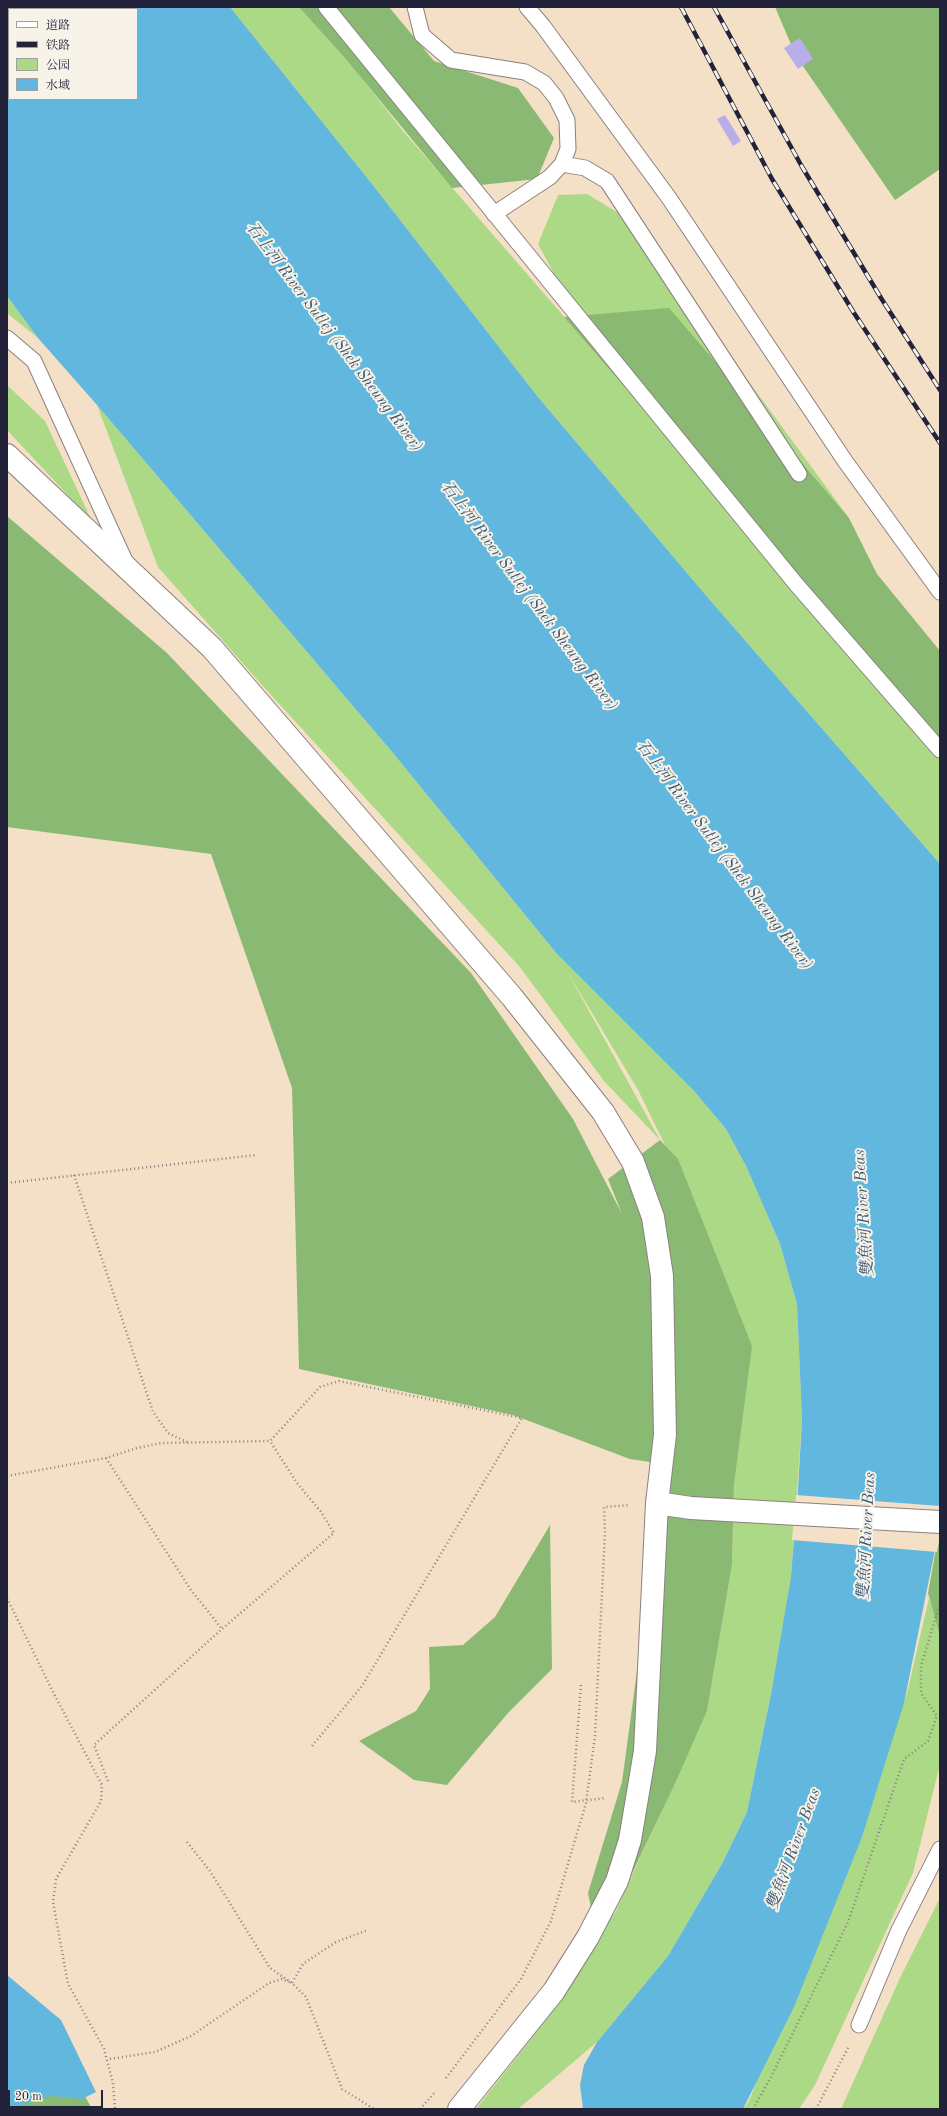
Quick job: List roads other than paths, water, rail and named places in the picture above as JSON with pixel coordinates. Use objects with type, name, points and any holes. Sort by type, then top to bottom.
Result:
[{"type":"street","points":[[7,455],[212,648],[512,997],[603,1112],[633,1162],[653,1217],[662,1276],[665,1435],[657,1503],[644,1751],[630,1840],[617,1881],[588,1937],[554,1991],[459,2109]]},
{"type":"street","points":[[657,1503],[691,1508],[940,1522]]},
{"type":"lane","points":[[326,7],[796,584],[940,750]]},
{"type":"lane","points":[[415,7],[422,35],[451,60],[525,72],[544,83],[556,98],[567,120],[568,149],[562,164],[550,178],[494,214]]},
{"type":"lane","points":[[527,7],[543,26],[669,198],[845,461],[940,592]]},
{"type":"lane","points":[[562,164],[585,168],[607,181],[799,474]]},
{"type":"lane","points":[[7,338],[34,361],[130,571]]},
{"type":"lane","points":[[859,2025],[899,1930],[940,1849]]},
{"type":"water","points":[[7,7],[230,7],[372,184],[538,397],[709,599],[940,864],[940,1525],[904,1703],[862,1837],[794,2007],[743,2109],[583,2109],[580,2085],[584,2065],[597,2042],[668,1956],[723,1862],[747,1812],[771,1694],[791,1576],[798,1489],[802,1420],[797,1304],[780,1244],[746,1166],[726,1129],[694,1091],[557,954],[393,753],[97,405],[38,338],[7,296]]},
{"type":"water","points":[[7,1975],[61,2020],[96,2092],[82,2099],[51,2096],[7,2109]]},
{"type":"railway","points":[[681,7],[772,179],[854,313],[940,443]]},
{"type":"railway","points":[[714,7],[801,165],[881,298],[940,390]]},
{"type":"water label","name":"石上河 River Sutlej (Shek Sheung River)","points":[[334,337]]},
{"type":"water label","name":"石上河 River Sutlej (Shek Sheung River)","points":[[529,596]]},
{"type":"water label","name":"石上河 River Sutlej (Shek Sheung River)","points":[[724,855]]},
{"type":"water label","name":"雙魚河 River Beas","points":[[864,1213]]},
{"type":"water label","name":"雙魚河 River Beas","points":[[867,1536]]},
{"type":"water label","name":"雙魚河 River Beas","points":[[794,1849]]}]
